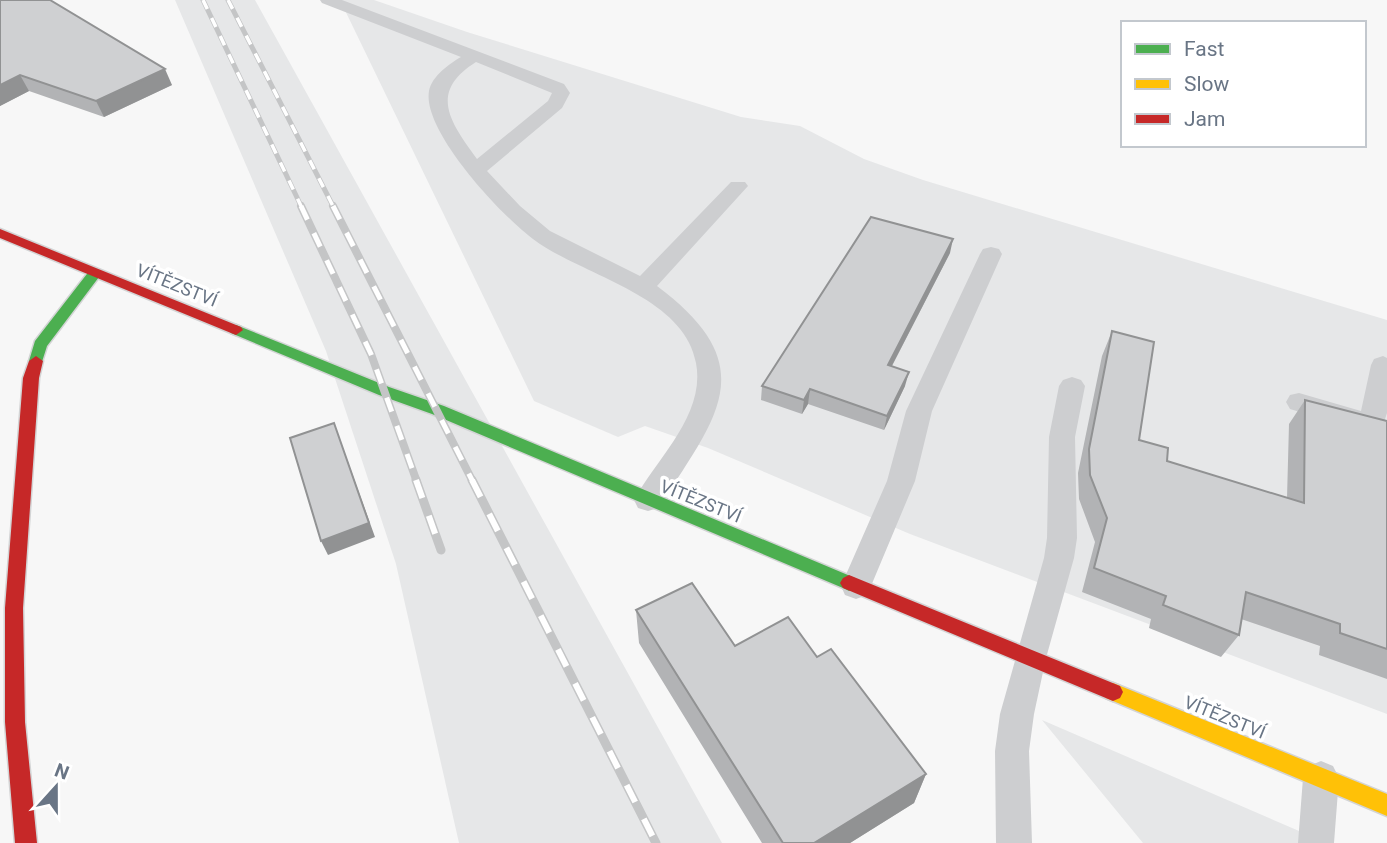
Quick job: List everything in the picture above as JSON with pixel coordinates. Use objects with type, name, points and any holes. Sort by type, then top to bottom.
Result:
[{"type":"main road","name":"VÍTĚZSTVÍ","points":[[0,233],[384,391],[438,410],[648,500],[1387,805]]},
{"type":"main road","points":[[26,843],[15,722],[14,608],[31,378],[40,345],[95,273]]},
{"type":"lane","points":[[328,0],[558,88],[561,93],[555,104],[477,169]]},
{"type":"lane","points":[[476,55],[446,78],[438,90],[439,112],[450,134],[515,213],[540,235],[643,287],[670,306],[694,333],[711,372],[712,386],[703,415],[648,500]]},
{"type":"lane","points":[[643,287],[738,186]]},
{"type":"lane","points":[[856,586],[901,481],[919,411],[991,254]]},
{"type":"lane","points":[[1298,402],[1379,426],[1383,365]]},
{"type":"lane","points":[[1014,843],[1012,751],[1030,657],[1046,608],[1062,538],[1062,437],[1072,386]]},
{"type":"lane","points":[[1316,843],[1321,778]]},
{"type":"shaded area","points":[[175,0],[255,0],[722,843],[459,843],[396,564],[326,351]]},
{"type":"shaded area","points":[[340,0],[374,0],[467,32],[741,117],[800,126],[864,159],[923,180],[1387,320],[1387,714],[910,534],[708,448],[645,426],[618,437],[534,401]]},
{"type":"shaded area","points":[[1042,720],[1327,843],[1143,843]]},
{"type":"building","points":[[0,0],[50,0],[165,69],[96,101],[20,75],[0,85]]},
{"type":"building","points":[[871,217],[953,239],[888,365],[909,372],[887,416],[810,389],[804,400],[762,386]]},
{"type":"building","points":[[1112,331],[1154,342],[1139,440],[1168,448],[1167,461],[1304,503],[1305,400],[1387,421],[1387,649],[1340,633],[1340,624],[1246,592],[1239,635],[1163,605],[1166,596],[1094,568],[1107,518],[1090,475],[1089,449]]},
{"type":"building","points":[[334,423],[369,523],[321,541],[290,438]]},
{"type":"building","points":[[692,583],[735,646],[788,617],[817,657],[831,649],[926,774],[814,843],[783,843],[636,610]]},
{"type":"railway","points":[[203,0],[302,208]]},
{"type":"railway","points":[[228,0],[334,208]]},
{"type":"railway","points":[[301,206],[371,354],[417,482]]},
{"type":"railway","points":[[333,206],[473,482]]},
{"type":"railway","points":[[416,480],[441,550]]},
{"type":"railway","points":[[472,480],[656,843]]},
{"type":"traffic: fast","points":[[36,361],[40,345],[95,273]]},
{"type":"traffic: fast","points":[[236,330],[384,391],[438,410],[849,583]]},
{"type":"traffic: slow","points":[[1113,692],[1387,805]]},
{"type":"traffic: jam","points":[[0,233],[236,330]]},
{"type":"traffic: jam","points":[[26,843],[15,722],[14,608],[31,378],[36,361]]},
{"type":"traffic: jam","points":[[849,583],[1113,692]]}]
